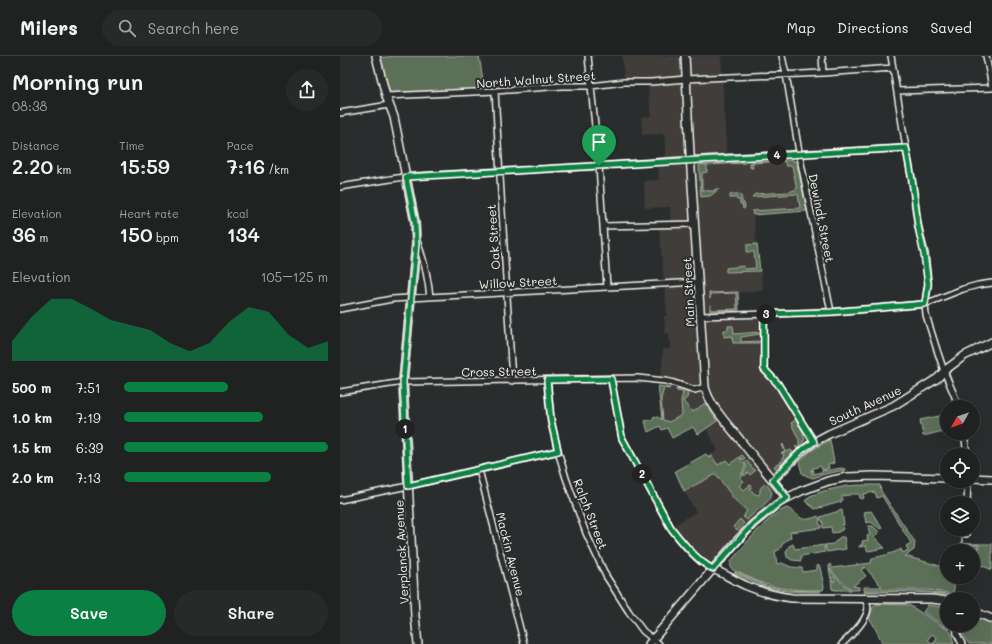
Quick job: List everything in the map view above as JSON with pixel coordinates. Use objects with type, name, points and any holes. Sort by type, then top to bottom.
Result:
[{"type":"street","name":"Verplanck Avenue","points":[[376,56],[386,96],[394,117],[415,222],[416,244],[403,382],[415,616],[418,644]]},
{"type":"street","points":[[588,56],[599,166],[607,287]]},
{"type":"street","name":"Main Street","points":[[685,56],[705,387],[711,402],[724,420],[787,498]]},
{"type":"street","name":"Dewindt Street","points":[[782,56],[831,312]]},
{"type":"street","points":[[822,56],[823,73]]},
{"type":"street","points":[[891,56],[912,180],[918,226],[924,254],[928,284],[925,304],[926,315],[936,350],[957,400]]},
{"type":"street","points":[[897,91],[992,87],[986,56]]},
{"type":"street","name":"North Walnut Street","points":[[386,96],[562,86],[591,86],[624,82],[651,82],[893,68]]},
{"type":"street","name":"Oak Street","points":[[495,91],[512,381]]},
{"type":"street","points":[[340,113],[390,105]]},
{"type":"street","points":[[340,187],[406,177],[906,148]]},
{"type":"street","points":[[602,226],[695,224]]},
{"type":"street","points":[[416,238],[428,279],[430,297]]},
{"type":"street","name":"Willow Street","points":[[340,309],[392,299],[698,282]]},
{"type":"street","points":[[700,316],[831,312],[925,304],[963,289],[992,283]]},
{"type":"street","points":[[764,314],[764,369],[778,384],[814,442]]},
{"type":"street","name":"South Avenue","points":[[773,480],[802,450],[814,442],[893,406],[938,378],[964,356],[992,342]]},
{"type":"street","name":"Cross Street","points":[[340,392],[403,382],[638,378],[665,381],[695,390],[705,387]]},
{"type":"street","points":[[611,379],[622,438],[671,528],[682,542],[706,566],[759,591],[792,598],[940,600]]},
{"type":"street","name":"Ralph Street","points":[[547,380],[551,421],[558,451],[586,533],[606,576],[629,612],[643,631],[654,642]]},
{"type":"street","points":[[340,500],[408,486],[558,451]]},
{"type":"street","name":"Mackin Avenue","points":[[479,470],[524,644]]},
{"type":"street","points":[[654,642],[713,569],[753,524],[787,498],[828,481],[847,477],[873,476],[940,478]]},
{"type":"street","points":[[980,478],[992,479]]},
{"type":"street","points":[[842,644],[864,618],[868,607],[864,598]]},
{"type":"street","points":[[980,614],[992,619]]},
{"type":"street","points":[[957,632],[962,644]]},
{"type":"shaded area","points":[[622,56],[721,56],[727,161],[795,157],[807,211],[753,215],[763,290],[738,293],[739,318],[761,318],[761,369],[777,388],[806,435],[805,443],[767,480],[774,493],[771,501],[748,522],[716,559],[709,562],[703,559],[674,525],[696,512],[684,491],[716,474],[721,469],[711,455],[718,450],[706,428],[696,433],[692,425],[663,420],[661,399],[667,379],[661,378],[663,349],[670,349],[669,333],[665,333],[664,316],[667,316],[659,228],[671,228],[670,207],[645,208],[644,181],[659,180],[657,157],[666,156],[664,134],[642,135],[641,117],[651,116],[647,77],[624,79]]},
{"type":"green space","points":[[396,56],[479,56],[485,92],[386,96],[376,58]]},
{"type":"green space","points":[[793,160],[794,162],[796,160],[807,211],[753,215],[752,211],[800,208],[798,194],[752,197],[755,194],[789,192],[797,189],[792,166],[786,166],[784,161],[752,163],[753,168],[750,167],[750,162]]},
{"type":"green space","points":[[745,163],[707,165],[707,172],[702,173],[702,190],[714,191],[715,189],[719,189],[710,196],[701,197],[699,165]]},
{"type":"green space","points":[[739,194],[741,196],[745,208],[743,209],[742,204],[740,204],[740,200],[737,200],[737,198],[730,198],[730,195]]},
{"type":"green space","points":[[757,244],[760,271],[726,272],[726,268],[744,266],[745,269],[756,268],[754,252],[747,252],[747,245]]},
{"type":"green space","points":[[738,292],[739,310],[710,311],[710,305],[711,310],[737,309],[736,293],[710,294],[710,299],[709,293]]},
{"type":"green space","points":[[728,326],[733,326],[734,334],[760,332],[760,334],[741,337],[741,342],[759,341],[759,343],[733,343],[732,336],[724,337],[724,330],[728,330]]},
{"type":"green space","points":[[658,386],[670,388],[664,388],[661,399],[663,420],[669,422],[682,415],[681,401],[683,392],[677,391],[676,389],[688,394],[687,398],[683,401],[691,411],[692,410],[693,412],[705,403],[717,421],[700,433],[697,434],[693,427],[672,438],[667,428],[662,430],[660,426],[648,432],[645,421],[653,419],[654,416],[662,419]]},
{"type":"green space","points":[[940,416],[940,432],[923,436],[920,420]]},
{"type":"green space","points":[[796,420],[805,433],[803,434],[805,439],[797,449],[795,447],[799,445],[799,440],[791,423]]},
{"type":"green space","points":[[830,440],[834,463],[828,465],[829,468],[822,470],[821,466],[813,468],[814,472],[811,469],[812,474],[841,468],[845,470],[813,478],[802,473],[799,462],[812,450]]},
{"type":"green space","points":[[783,444],[786,452],[791,450],[793,452],[776,469],[774,466],[780,463],[784,455],[781,453],[785,452],[782,445]]},
{"type":"green space","points":[[706,454],[709,457],[711,455],[718,465],[726,460],[730,464],[742,455],[745,458],[743,460],[741,458],[740,459],[745,467],[741,478],[744,481],[739,486],[744,490],[750,485],[752,486],[750,489],[758,495],[760,493],[760,489],[765,483],[771,491],[771,497],[769,500],[747,520],[743,517],[747,511],[734,499],[716,474],[684,491],[675,471]]},
{"type":"green space","points":[[746,460],[755,471],[750,475],[748,473],[744,476],[743,474],[746,467],[744,462]]},
{"type":"green space","points":[[880,485],[881,491],[915,542],[914,550],[905,556],[940,566],[940,584],[955,584],[953,592],[929,590],[864,590],[864,587],[882,587],[865,567],[861,570],[866,576],[853,586],[859,587],[859,590],[853,590],[843,583],[829,568],[830,564],[832,568],[871,563],[872,558],[891,554],[901,549],[903,553],[908,550],[906,546],[911,543],[882,496],[877,498],[875,492],[863,494],[864,498],[862,499],[860,498],[859,494],[842,496],[841,502],[815,509],[805,501],[810,496],[827,490],[847,486]]},
{"type":"green space","points":[[787,508],[803,519],[818,516],[821,528],[790,532],[791,537],[784,542],[779,550],[775,551],[777,564],[782,563],[791,567],[802,568],[803,572],[817,570],[818,565],[820,567],[824,587],[823,590],[770,586],[733,570],[731,567],[731,561],[757,531],[773,516]]},
{"type":"green space","points":[[842,510],[844,525],[842,525],[843,529],[841,531],[832,533],[831,527],[823,528],[823,522],[820,517]]},
{"type":"green space","points":[[871,511],[882,528],[880,529],[871,522],[866,523],[864,512]]},
{"type":"green space","points":[[740,519],[744,523],[737,531],[733,527]]},
{"type":"green space","points":[[868,526],[873,526],[879,532],[874,537],[885,548],[868,551],[866,546],[859,547],[863,544],[862,541],[868,540],[867,536],[870,535]]},
{"type":"green space","points":[[840,537],[844,537],[846,549],[827,552],[825,545],[833,544]]},
{"type":"green space","points":[[793,544],[795,549],[824,545],[825,552],[801,556],[801,561],[792,560],[787,557],[786,552],[789,546]]},
{"type":"green space","points":[[980,544],[992,544],[992,570],[981,565]]},
{"type":"green space","points":[[829,569],[842,584],[851,590],[832,589],[831,580],[833,580],[833,582],[835,581],[834,577],[831,579]]},
{"type":"green space","points":[[735,572],[766,586],[784,590],[821,591],[800,592],[773,589],[734,573]]},
{"type":"green space","points":[[864,591],[930,592],[940,594],[919,592]]},
{"type":"green space","points":[[876,604],[909,605],[940,625],[940,632],[951,632],[954,644],[938,644],[935,641],[937,638],[932,634],[928,639],[932,644],[883,644],[869,619],[873,607]]},
{"type":"green space","points":[[928,605],[940,607],[940,623],[923,612]]},
{"type":"green space","points":[[980,617],[992,623],[992,644],[969,644],[962,633],[980,632]]},
{"type":"route","points":[[906,148],[928,284],[925,304],[831,312],[764,314],[764,369],[778,384],[814,442],[802,450],[773,480],[787,498],[753,524],[713,569],[706,566],[682,542],[671,528],[622,438],[619,429],[611,379],[547,380],[551,421],[558,451],[408,486],[403,382],[416,244],[415,222],[406,177],[599,166],[906,148]]}]
